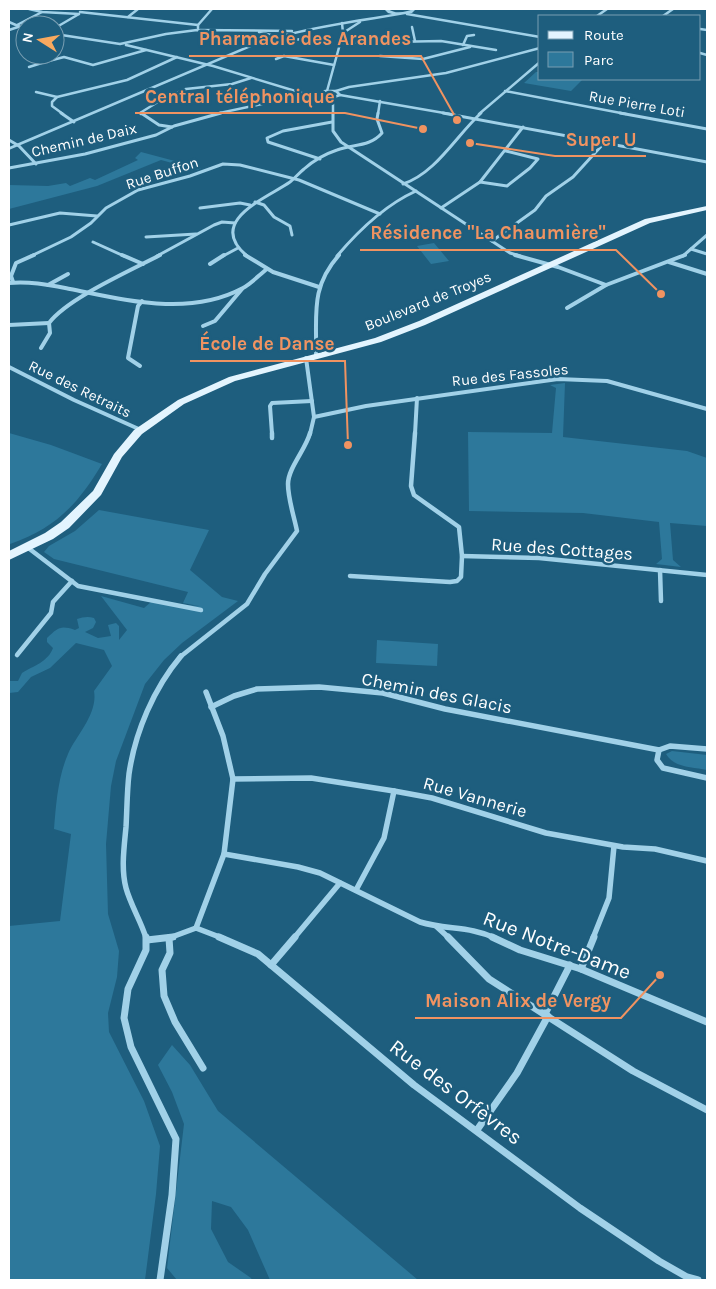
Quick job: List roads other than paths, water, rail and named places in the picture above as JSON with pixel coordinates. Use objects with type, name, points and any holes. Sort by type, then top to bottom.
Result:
[{"type":"main road","name":"Boulevard de Troyes","points":[[9,556],[58,531],[86,507],[97,493],[126,445],[141,430],[181,402],[207,388],[232,378],[378,340],[422,323],[648,221],[707,208]]},
{"type":"street","points":[[29,9],[42,12],[80,13],[198,25]]},
{"type":"street","points":[[78,9],[80,13]]},
{"type":"street","points":[[128,17],[138,9]]},
{"type":"street","points":[[197,30],[198,25],[212,9]]},
{"type":"street","points":[[407,14],[414,11],[414,9]]},
{"type":"street","points":[[276,36],[382,16],[387,10],[396,14]]},
{"type":"street","points":[[37,15],[42,12]]},
{"type":"street","points":[[65,22],[80,13]]},
{"type":"street","points":[[9,150],[216,60],[292,31],[396,14],[407,14],[538,36]]},
{"type":"street","points":[[343,33],[360,22]]},
{"type":"street","points":[[327,91],[343,33],[342,23]]},
{"type":"street","points":[[412,27],[415,41]]},
{"type":"street","points":[[120,44],[166,34],[197,30],[292,31]]},
{"type":"street","points":[[246,30],[293,41],[304,39]]},
{"type":"street","points":[[462,44],[467,36],[474,35]]},
{"type":"street","points":[[65,36],[147,49],[207,64],[308,94],[321,94],[349,87],[446,73],[538,49]]},
{"type":"street","points":[[340,42],[441,41],[496,50]]},
{"type":"street","points":[[380,56],[423,58],[472,46]]},
{"type":"street","points":[[65,57],[85,64],[96,64],[147,49]]},
{"type":"street","points":[[276,59],[284,56],[334,65]]},
{"type":"street","points":[[36,92],[57,97],[126,80],[177,57]]},
{"type":"street","points":[[403,184],[412,183],[440,157],[476,118],[538,64]]},
{"type":"street","points":[[29,67],[35,65]]},
{"type":"street","points":[[172,127],[159,125],[140,113],[181,91],[232,84],[252,78]]},
{"type":"street","points":[[336,91],[340,95]]},
{"type":"street","name":"Rue Pierre Loti","points":[[505,91],[707,129]]},
{"type":"street","name":"Chemin de Daix","points":[[9,168],[58,160],[156,135],[172,127],[230,110],[308,94]]},
{"type":"street","points":[[321,94],[325,97],[333,98],[340,95],[380,101],[707,162]]},
{"type":"street","points":[[57,97],[52,102],[52,106],[74,122]]},
{"type":"street","points":[[333,98],[332,122],[336,137],[347,148],[510,253],[558,267],[606,285]]},
{"type":"street","points":[[319,287],[267,269],[249,259],[238,248],[233,235],[235,223],[250,205],[294,179],[305,168],[320,159],[380,137],[382,133],[377,119],[380,101]]},
{"type":"street","points":[[320,159],[268,142],[267,138],[283,131],[332,122]]},
{"type":"street","points":[[441,208],[480,182],[523,128]]},
{"type":"street","points":[[9,140],[19,146],[36,164]]},
{"type":"street","points":[[492,241],[535,210],[546,196],[572,176],[604,143]]},
{"type":"street","points":[[480,182],[507,186],[530,168],[538,159],[506,151]]},
{"type":"street","name":"Rue Buffon","points":[[11,282],[11,276],[16,263],[71,238],[106,208],[138,190],[190,176],[221,165],[236,165],[294,179],[380,214]]},
{"type":"street","points":[[160,1280],[172,1195],[176,1139],[132,1046],[124,1018],[128,989],[146,950],[147,940],[142,924],[129,897],[123,870],[129,775],[135,745],[148,708],[173,666],[184,653],[247,604],[265,574],[297,531],[288,483],[291,473],[308,442],[314,417],[311,356],[319,287],[324,273],[342,249],[399,198],[416,191]]},
{"type":"street","points":[[255,202],[264,205],[274,217],[290,226],[292,235]]},
{"type":"street","points":[[200,208],[240,203],[250,205]]},
{"type":"street","points":[[9,225],[60,213],[97,216]]},
{"type":"street","points":[[41,348],[49,339],[52,330],[50,323],[56,314],[91,292],[218,223],[235,223]]},
{"type":"street","points":[[146,237],[198,234]]},
{"type":"street","points":[[567,308],[606,285],[683,256],[707,235]]},
{"type":"street","points":[[93,242],[143,264]]},
{"type":"street","points":[[210,264],[233,249],[238,248]]},
{"type":"street","points":[[691,249],[707,254]]},
{"type":"street","points":[[669,262],[707,274]]},
{"type":"street","points":[[203,326],[215,321],[243,288],[267,269]]},
{"type":"street","points":[[48,285],[68,274]]},
{"type":"street","points":[[11,282],[48,285],[173,305],[192,303],[243,288]]},
{"type":"street","points":[[140,366],[128,358],[138,306],[142,301]]},
{"type":"street","points":[[9,325],[50,323]]},
{"type":"street","name":"Rue des Retraits","points":[[9,367],[74,400],[141,430]]},
{"type":"street","name":"Rue des Fassoles","points":[[314,417],[417,398],[558,379],[589,379],[616,383],[707,409]]},
{"type":"street","points":[[350,576],[450,582],[458,581],[461,577],[462,556],[459,527],[414,495],[411,486],[417,398]]},
{"type":"street","points":[[272,438],[270,406],[272,403],[312,401]]},
{"type":"street","points":[[27,547],[78,586],[201,610]]},
{"type":"street","name":"Rue des Cottages","points":[[462,556],[539,558],[707,575]]},
{"type":"street","points":[[660,570],[662,601]]},
{"type":"street","points":[[17,655],[51,613],[54,602],[72,581]]},
{"type":"street","name":"Chemin des Glacis","points":[[211,707],[234,696],[257,689],[319,687],[383,693],[445,709],[659,750],[670,746],[707,749]]},
{"type":"street","points":[[147,940],[169,938],[196,928],[224,854],[233,779],[223,736],[206,692]]},
{"type":"street","points":[[659,750],[656,757],[658,764],[662,768],[707,778]]},
{"type":"street","name":"Rue Vannerie","points":[[233,779],[311,778],[394,791],[432,798],[546,833],[614,846],[658,850],[707,861]]},
{"type":"street","points":[[356,890],[384,838],[394,791]]},
{"type":"street","points":[[581,969],[609,898],[614,846]]},
{"type":"street","name":"Rue Notre-Dame","points":[[224,854],[298,867],[320,873],[420,922],[437,928],[461,927],[487,934],[520,950],[581,969],[707,1022]]},
{"type":"street","points":[[271,964],[340,883]]},
{"type":"street","name":"Rue des Orfèvres","points":[[196,928],[241,945],[271,964],[414,1085],[580,1208],[659,1261],[687,1277],[698,1280]]},
{"type":"street","points":[[437,928],[489,979],[633,1071],[707,1110]]},
{"type":"street","points":[[169,938],[170,953],[162,970],[164,996],[175,1022],[203,1068]]},
{"type":"street","points":[[477,1130],[517,1073],[570,965]]},
{"type":"place","name":"Pharmacie des Arandes","points":[[457,120]]},
{"type":"place","name":"Central téléphonique","points":[[423,129]]},
{"type":"place","name":"Super U","points":[[470,143]]},
{"type":"place","name":"Résidence \"La Chaumière\"","points":[[661,294]]},
{"type":"place","name":"École de Danse","points":[[348,445]]},
{"type":"place","name":"Maison Alix de Vergy","points":[[660,975]]}]
